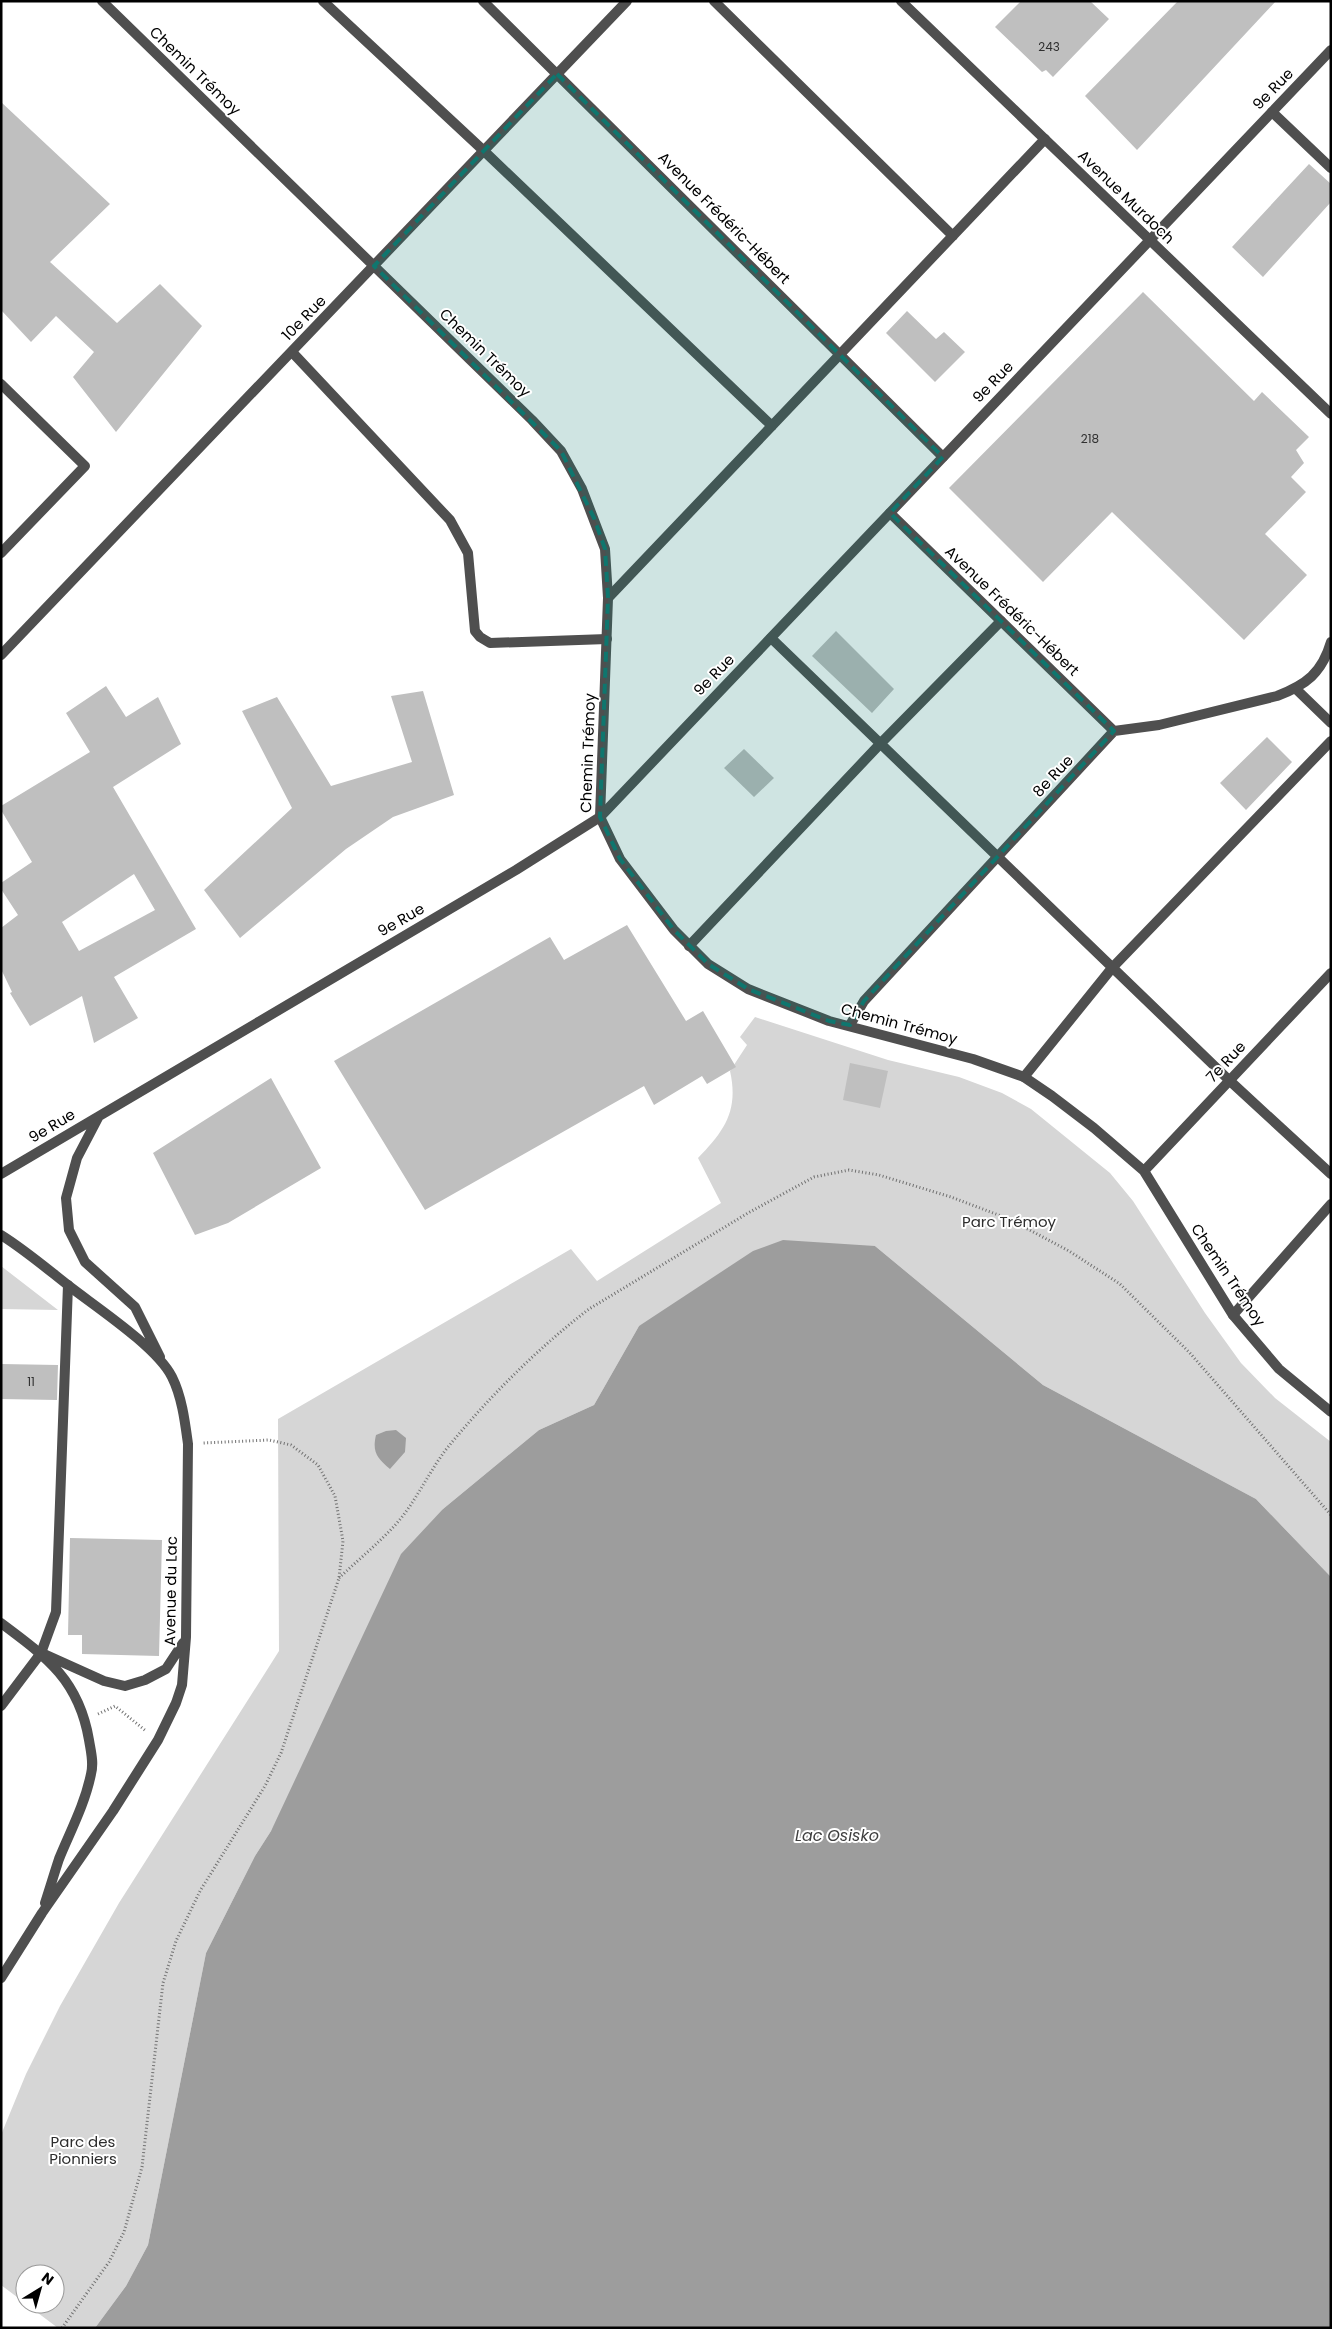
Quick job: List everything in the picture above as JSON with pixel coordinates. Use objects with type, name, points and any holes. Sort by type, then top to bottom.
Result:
[{"type":"street","name":"Chemin Trémoy","points":[[102,1],[532,420],[561,451],[582,489],[605,549],[608,598],[600,817],[620,858],[674,930],[708,964],[748,989],[829,1021],[973,1059],[1024,1077],[1094,1128],[1144,1171],[1233,1315],[1279,1369],[1331,1412]]},
{"type":"street","points":[[323,1],[484,151],[772,426]]},
{"type":"street","name":"Avenue Frédéric-Hébert","points":[[483,1],[943,457]]},
{"type":"street","name":"10e Rue","points":[[1,655],[627,1]]},
{"type":"street","points":[[714,1],[953,236]]},
{"type":"street","name":"Avenue Murdoch","points":[[901,1],[1331,414]]},
{"type":"street","name":"9e Rue","points":[[1,1174],[516,870],[600,817],[1331,50]]},
{"type":"street","points":[[1272,112],[1331,168]]},
{"type":"street","points":[[608,598],[1045,139]]},
{"type":"street","points":[[292,352],[450,520],[468,553],[475,631],[480,637],[490,643],[607,640]]},
{"type":"street","points":[[1,384],[85,466],[1,553]]},
{"type":"street","name":"Avenue Frédéric-Hébert","points":[[890,513],[1114,731]]},
{"type":"street","points":[[689,946],[880,744],[1001,621]]},
{"type":"street","points":[[771,638],[1112,968],[1331,1174]]},
{"type":"street","points":[[1114,731],[1159,725],[1277,696],[1296,689],[1315,675],[1328,654],[1331,642]]},
{"type":"street","points":[[1296,689],[1331,723]]},
{"type":"street","name":"8e Rue","points":[[850,1025],[864,1001],[1114,731]]},
{"type":"street","points":[[1024,1077],[1112,968],[1331,741]]},
{"type":"street","name":"7e Rue","points":[[1144,1171],[1331,974]]},
{"type":"street","points":[[99,1116],[77,1158],[66,1198],[69,1230],[85,1262],[135,1307],[162,1362]]},
{"type":"street","points":[[1233,1315],[1331,1204]]},
{"type":"street","name":"Avenue du Lac","points":[[1,1235],[20,1247],[120,1324],[162,1362],[172,1377],[182,1408],[188,1444],[186,1637],[182,1685],[169,1721],[158,1740],[113,1811],[42,1913],[1,1978]]},
{"type":"street","points":[[1,1706],[41,1652],[56,1612],[68,1285]]},
{"type":"street","points":[[1,1623],[41,1652],[104,1681],[125,1686],[145,1680],[166,1669],[177,1655],[186,1637]]},
{"type":"street","points":[[41,1652],[74,1692],[86,1719],[92,1760],[92,1774],[42,1913]]},
{"type":"path","points":[[339,1578],[397,1522],[417,1496],[428,1474],[484,1407],[566,1326],[590,1309],[748,1213],[814,1177],[849,1170],[879,1175],[940,1194],[1009,1219],[1069,1250],[1120,1284],[1189,1352],[1331,1514]]},
{"type":"path","points":[[62,2328],[109,2262],[124,2232],[142,2167],[163,1983],[176,1941],[200,1891],[265,1786],[281,1754],[339,1578],[343,1540],[336,1496],[318,1465],[291,1445],[269,1440],[188,1444]]},
{"type":"path","points":[[86,1719],[115,1706],[158,1740]]},
{"type":"highlighted area","points":[[557,74],[943,457],[890,513],[1114,731],[864,1001],[850,1025],[829,1021],[748,989],[708,964],[674,930],[620,859],[600,817],[608,598],[605,549],[594,518],[561,451],[374,266]]},
{"type":"green space","name":"Parc Trémoy","points":[[755,1017],[888,1060],[959,1077],[1002,1093],[1031,1109],[1110,1173],[1133,1201],[1205,1313],[1241,1363],[1275,1398],[1331,1442],[1331,1577],[1256,1499],[1043,1385],[875,1246],[639,1326],[594,1405],[539,1430],[443,1509],[271,1831],[255,1856],[206,1953],[148,2245],[126,2286],[95,2328],[58,2328],[39,2314],[65,2314],[65,2264],[15,2264],[15,2296],[1,2285],[1,2135],[26,2074],[60,2006],[119,1903],[279,1651],[278,1419],[571,1249],[597,1281],[721,1203],[698,1158],[722,1129],[731,1109],[732,1085],[730,1071],[747,1045],[740,1037]]},
{"type":"green space","points":[[1,1266],[58,1310],[1,1309]]},
{"type":"water","name":"Lac Osisko","points":[[783,1240],[875,1246],[1043,1385],[1256,1499],[1331,1577],[1331,2328],[95,2328],[126,2286],[148,2245],[206,1953],[255,1856],[271,1831],[401,1554],[443,1509],[539,1430],[594,1405],[639,1326],[753,1251]]},
{"type":"water","points":[[396,1430],[406,1438],[405,1452],[390,1469],[377,1454],[375,1441],[376,1435]]},
{"type":"building","points":[[1021,1],[1090,1],[1109,19],[1053,77],[1046,70],[1042,72],[995,27]]},
{"type":"building","points":[[1178,1],[1276,1],[1137,150],[1085,96]]},
{"type":"building","points":[[1,102],[110,204],[50,262],[117,323],[160,284],[202,326],[116,432],[73,377],[94,352],[56,316],[31,342],[1,310]]},
{"type":"building","points":[[1309,164],[1331,184],[1331,202],[1263,277],[1232,247]]},
{"type":"building","points":[[1143,292],[1254,401],[1262,392],[1309,437],[1296,450],[1304,463],[1291,477],[1306,492],[1265,534],[1307,575],[1244,640],[1112,512],[1043,582],[949,488]]},
{"type":"building","points":[[907,311],[936,339],[944,332],[965,352],[935,382],[886,333]]},
{"type":"building","points":[[836,631],[894,689],[872,713],[812,656]]},
{"type":"building","points":[[106,686],[126,717],[158,697],[181,744],[113,787],[196,929],[114,977],[138,1018],[94,1043],[82,996],[30,1026],[10,993],[12,992],[1,969],[1,928],[18,915],[1,889],[1,883],[32,862],[1,810],[1,806],[90,752],[66,713]],"holes":[[[134,874],[155,910],[79,951],[62,922]]]},
{"type":"building","points":[[423,691],[454,795],[393,817],[346,849],[240,938],[204,890],[292,808],[242,711],[277,697],[331,786],[412,762],[391,696]]},
{"type":"building","points":[[1267,737],[1292,762],[1246,810],[1220,783]]},
{"type":"building","points":[[744,749],[774,778],[754,797],[724,768]]},
{"type":"building","points":[[627,925],[686,1021],[703,1011],[736,1067],[707,1084],[702,1076],[654,1105],[644,1086],[425,1210],[334,1061],[550,937],[564,960]]},
{"type":"building","points":[[850,1063],[888,1071],[880,1108],[843,1100]]},
{"type":"building","points":[[271,1078],[321,1168],[228,1223],[195,1235],[153,1153]]},
{"type":"building","points":[[1,1364],[58,1365],[57,1400],[1,1399]]},
{"type":"building","points":[[70,1538],[162,1540],[159,1656],[82,1654],[82,1635],[68,1635]]},
{"type":"park label","name":"Parc des Pionniers","points":[[83,2150]]}]
